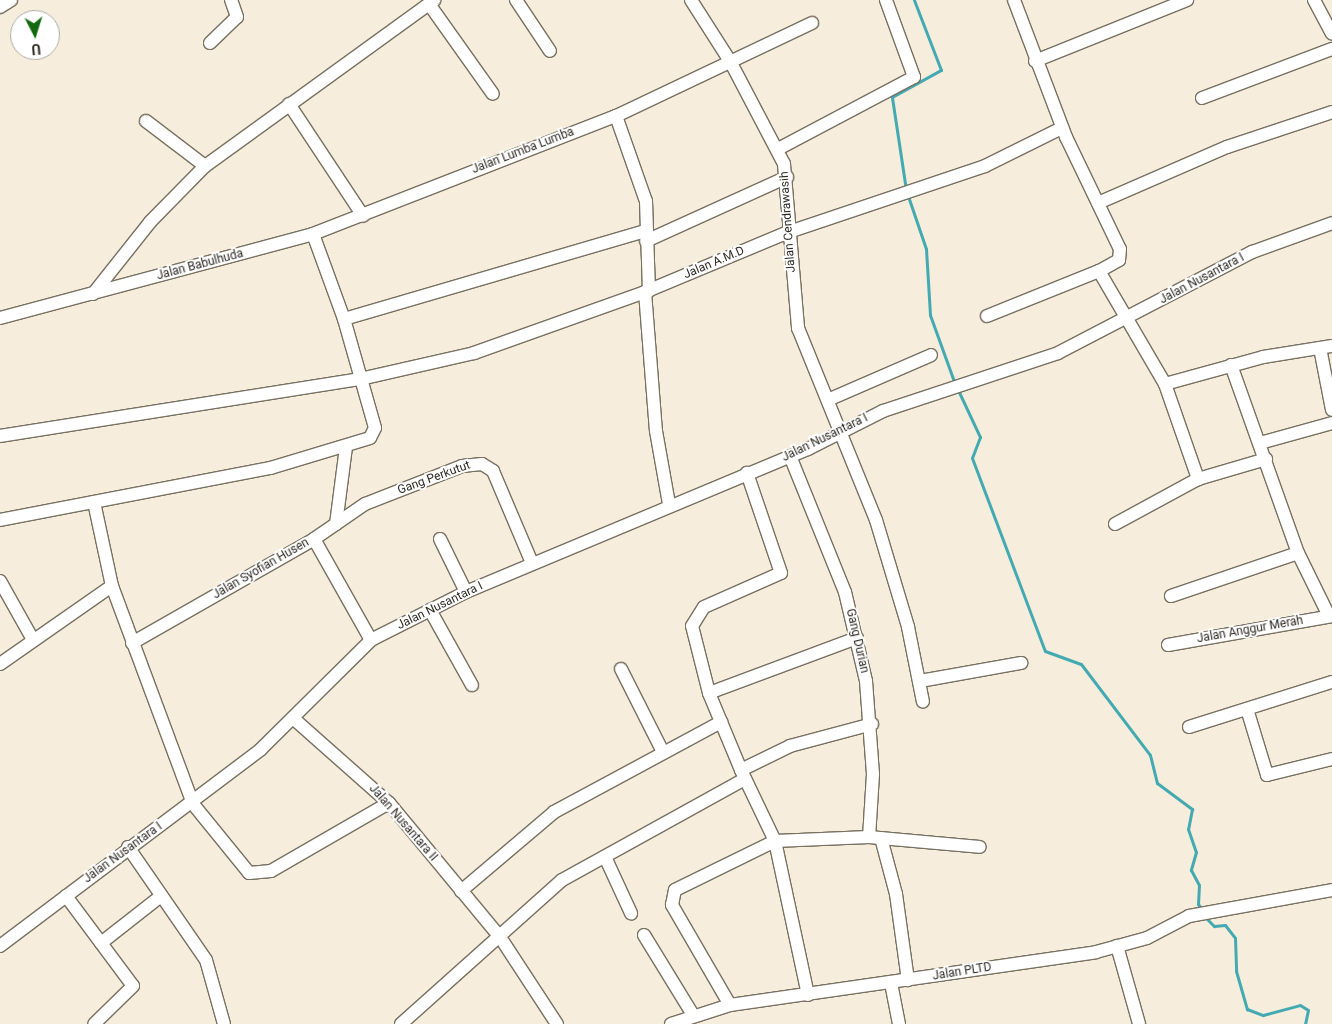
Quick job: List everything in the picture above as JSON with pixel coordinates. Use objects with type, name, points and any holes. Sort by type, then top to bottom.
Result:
[{"type":"street","points":[[0,7],[11,0]]},
{"type":"street","points":[[210,43],[238,17],[231,0]]},
{"type":"street","points":[[516,0],[550,51]]},
{"type":"street","name":"Jalan Cendrawasih","points":[[691,0],[730,61],[778,149],[787,177],[798,328],[830,399],[876,520],[920,681],[923,702]]},
{"type":"street","points":[[778,149],[914,77],[886,0]]},
{"type":"street","points":[[987,316],[1099,271],[1122,256],[1062,128],[1014,0]]},
{"type":"street","points":[[1035,60],[1187,0]]},
{"type":"street","points":[[1314,0],[1332,34]]},
{"type":"street","points":[[93,294],[150,222],[205,166],[432,2],[493,94]]},
{"type":"street","name":"Jalan Lumba Lumba","points":[[313,234],[616,116],[812,23]]},
{"type":"street","points":[[1202,98],[1332,50]]},
{"type":"street","points":[[289,104],[363,216]]},
{"type":"street","points":[[1098,204],[1227,147],[1332,112]]},
{"type":"street","points":[[616,116],[642,181],[656,431],[669,504]]},
{"type":"street","points":[[146,121],[205,166]]},
{"type":"street","name":"Jalan A.M.D","points":[[0,436],[360,380],[474,353],[647,291],[790,232],[1012,155],[1062,128]]},
{"type":"street","points":[[344,319],[645,236],[787,177]]},
{"type":"street","name":"Jalan Nusantara I","points":[[0,946],[128,847],[193,804],[294,719],[372,640],[466,592],[669,504],[790,456],[841,429],[1058,354],[1252,252],[1332,223]]},
{"type":"street","points":[[0,520],[270,468],[346,447],[375,432],[344,319],[313,234]]},
{"type":"street","name":"Jalan Babulhuda","points":[[0,318],[313,234]]},
{"type":"street","points":[[1099,271],[1125,319],[1165,384],[1198,480]]},
{"type":"street","points":[[1165,384],[1231,365],[1326,347],[1332,410]]},
{"type":"street","points":[[830,399],[931,355]]},
{"type":"street","points":[[1231,365],[1298,553],[1330,616]]},
{"type":"street","points":[[1260,443],[1332,423]]},
{"type":"street","points":[[336,524],[346,447]]},
{"type":"street","name":"Gang Durian","points":[[790,456],[832,556],[857,638],[872,724],[875,838],[896,894],[908,980]]},
{"type":"street","points":[[1115,524],[1198,480],[1266,459]]},
{"type":"street","name":"Gang Perkutut","points":[[314,539],[365,504],[462,466],[487,464],[532,563]]},
{"type":"street","points":[[746,473],[782,569],[777,577],[704,607],[694,617],[692,634],[709,693],[720,722],[775,841],[808,995]]},
{"type":"street","points":[[94,502],[112,586],[193,804],[253,875],[272,871],[389,803]]},
{"type":"street","name":"Jalan Syofian Husen","points":[[132,643],[314,539],[372,640]]},
{"type":"street","points":[[440,539],[466,592]]},
{"type":"street","points":[[1171,596],[1298,553]]},
{"type":"street","points":[[0,581],[32,638]]},
{"type":"street","points":[[0,664],[32,638],[112,586]]},
{"type":"street","points":[[430,610],[472,685]]},
{"type":"street","name":"Jalan Anggur Merah","points":[[1168,645],[1330,616]]},
{"type":"street","points":[[709,693],[857,638]]},
{"type":"street","points":[[920,681],[1020,663]]},
{"type":"street","points":[[621,669],[663,752]]},
{"type":"street","points":[[1189,726],[1332,682]]},
{"type":"street","points":[[1247,709],[1267,775],[1332,759]]},
{"type":"street","name":"Jalan Nusantara II","points":[[294,719],[389,803],[500,937],[557,1024]]},
{"type":"street","points":[[461,891],[554,812],[720,722]]},
{"type":"street","points":[[401,1024],[562,880],[606,859],[790,746],[872,724]]},
{"type":"street","points":[[730,1005],[670,898],[686,884],[775,841],[875,838],[980,847]]},
{"type":"street","points":[[128,847],[206,960],[224,1024]]},
{"type":"street","points":[[606,859],[631,912]]},
{"type":"street","name":"Jalan PLTD","points":[[671,1024],[693,1015],[730,1005],[891,983],[1117,946],[1147,938],[1188,916],[1332,890]]},
{"type":"street","points":[[66,896],[133,988],[94,1024]]},
{"type":"street","points":[[101,943],[161,896]]},
{"type":"street","points":[[644,935],[693,1015]]},
{"type":"street","points":[[1117,946],[1139,1024]]},
{"type":"street","points":[[891,983],[899,1024]]},
{"type":"waterway","points":[[906,190],[892,97],[941,70],[914,0]]},
{"type":"waterway","points":[[908,196],[926,249],[930,315],[955,384]]},
{"type":"waterway","points":[[958,390],[980,437],[972,458],[1045,651],[1081,664],[1150,755],[1157,783],[1192,809],[1188,829],[1196,852],[1191,870],[1199,885],[1198,904],[1203,911]]},
{"type":"waterway","points":[[1205,917],[1214,926],[1225,925],[1235,938],[1236,971],[1247,1009],[1263,1015],[1300,1005],[1308,1010],[1305,1024]]}]
